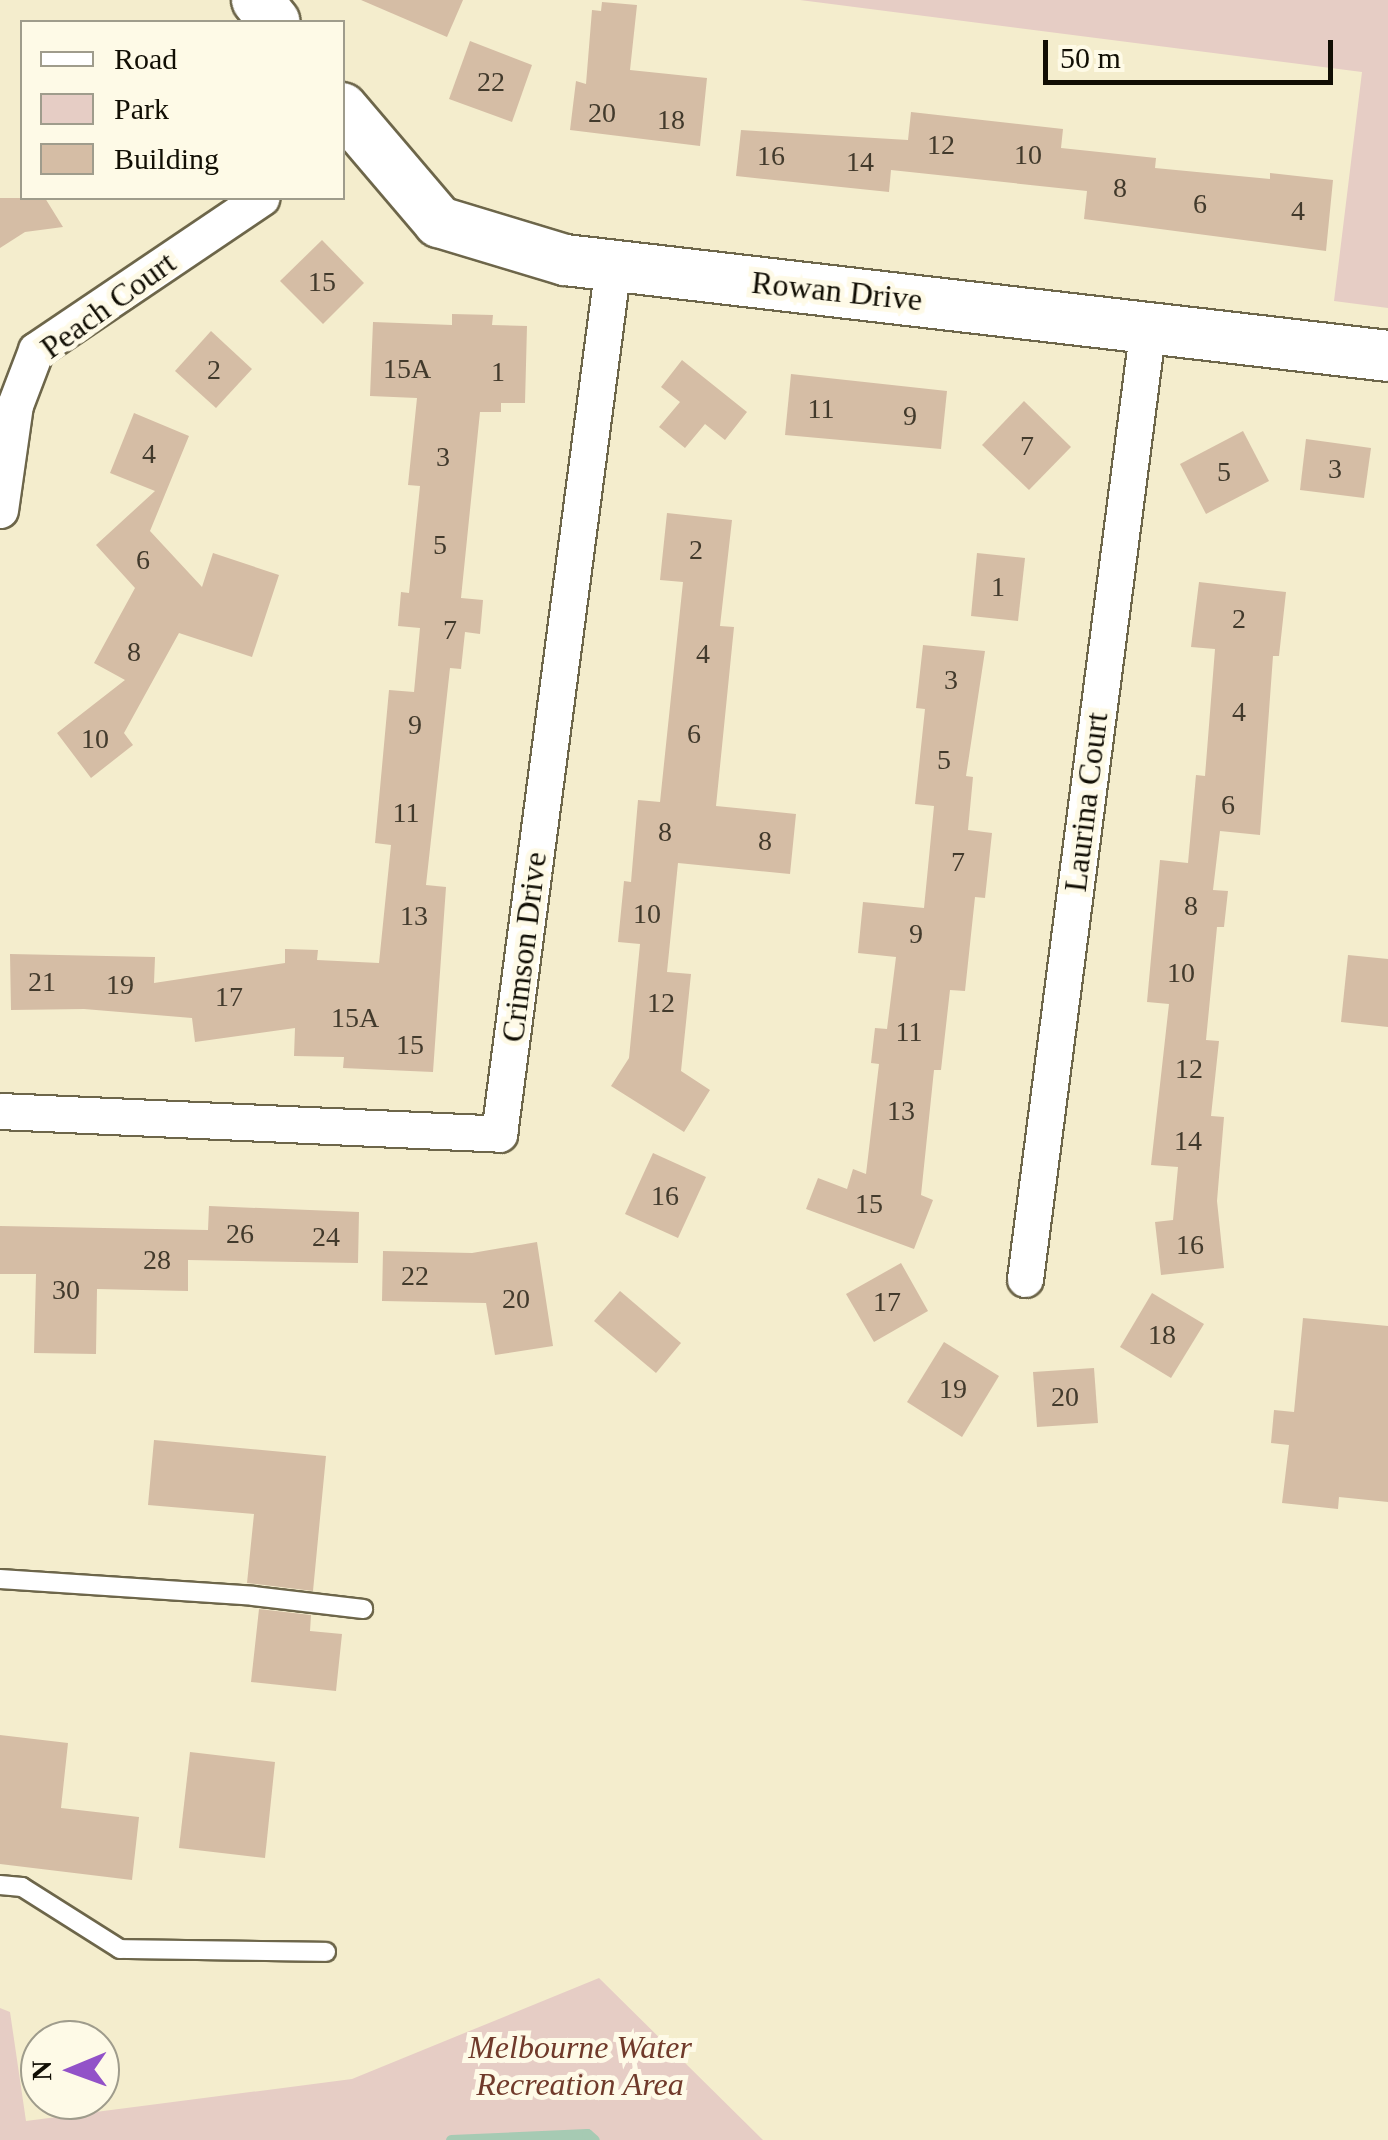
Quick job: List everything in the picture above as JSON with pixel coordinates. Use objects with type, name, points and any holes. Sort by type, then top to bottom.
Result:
[{"type":"street","points":[[258,0],[273,20]]},
{"type":"street","name":"Rowan Drive","points":[[348,127],[439,222],[565,260],[1388,356]]},
{"type":"street","name":"Peach Court","points":[[0,510],[15,405],[36,350],[259,200]]},
{"type":"street","name":"Crimson Drive","points":[[0,1111],[499,1134],[613,265]]},
{"type":"street","name":"Laurina Court","points":[[1025,1279],[1148,326]]},
{"type":"lane","points":[[0,1579],[252,1596],[363,1608]]},
{"type":"lane","points":[[0,1885],[22,1887],[120,1949],[326,1952]]},
{"type":"green space","points":[[800,0],[1388,0],[1388,308],[1334,301],[1362,72]]},
{"type":"green space","name":"Melbourne Water Recreation Area","points":[[599,1978],[763,2140],[0,2140],[0,2008],[10,2012],[20,2080],[20,2120],[120,2120],[120,2109],[352,2079]]},
{"type":"building","points":[[361,0],[463,0],[447,37]]},
{"type":"building","points":[[602,2],[637,5],[630,70],[707,78],[700,146],[570,130],[576,81],[586,84],[592,10],[601,11]]},
{"type":"building","points":[[470,41],[532,65],[512,122],[449,99]]},
{"type":"building","points":[[911,112],[1063,129],[1061,148],[1156,158],[1155,168],[1270,179],[1270,173],[1333,180],[1326,251],[1084,219],[1087,191],[891,170],[889,192],[736,176],[741,130],[908,140]]},
{"type":"building","points":[[0,198],[46,200],[63,227],[25,232],[0,248]]},
{"type":"building","points":[[322,240],[364,283],[323,324],[280,281]]},
{"type":"building","points":[[452,314],[493,315],[492,325],[527,326],[525,403],[501,403],[501,412],[480,412],[461,598],[483,600],[480,634],[465,632],[461,669],[450,668],[426,885],[446,887],[433,1072],[343,1068],[344,1057],[294,1056],[295,1028],[195,1042],[192,1018],[84,1009],[11,1010],[10,954],[155,957],[154,983],[285,963],[285,949],[318,950],[317,960],[379,963],[391,845],[375,843],[389,690],[414,692],[420,628],[398,626],[401,592],[409,593],[420,486],[408,485],[417,398],[370,396],[373,322],[452,325]]},
{"type":"building","points":[[211,331],[252,369],[216,408],[175,371]]},
{"type":"building","points":[[682,360],[747,412],[725,440],[705,424],[685,448],[659,427],[680,402],[661,387]]},
{"type":"building","points":[[791,374],[947,391],[941,449],[785,435]]},
{"type":"building","points":[[1024,401],[1071,447],[1029,490],[982,445]]},
{"type":"building","points":[[134,413],[189,436],[150,531],[202,587],[213,553],[279,575],[252,657],[179,633],[124,733],[133,745],[91,778],[57,733],[125,680],[94,663],[135,588],[96,545],[155,491],[110,473]]},
{"type":"building","points":[[1243,431],[1269,481],[1206,514],[1180,464]]},
{"type":"building","points":[[1306,439],[1371,448],[1364,498],[1300,490]]},
{"type":"building","points":[[667,513],[732,520],[720,626],[734,627],[716,806],[796,814],[790,874],[678,863],[667,972],[691,974],[681,1071],[710,1090],[684,1132],[611,1086],[629,1058],[640,944],[618,942],[624,881],[631,882],[638,800],[660,802],[683,582],[660,580]]},
{"type":"building","points":[[977,553],[1025,558],[1018,621],[971,616]]},
{"type":"building","points":[[1199,582],[1286,592],[1279,656],[1273,656],[1260,835],[1220,831],[1213,890],[1228,891],[1224,927],[1217,927],[1206,1040],[1219,1041],[1211,1116],[1224,1117],[1217,1201],[1224,1268],[1161,1275],[1155,1222],[1173,1220],[1178,1167],[1151,1165],[1169,1004],[1147,1002],[1160,860],[1188,863],[1196,775],[1205,776],[1215,649],[1191,647]]},
{"type":"building","points":[[923,645],[985,651],[966,776],[973,777],[968,830],[992,833],[985,898],[975,897],[965,991],[950,990],[941,1070],[934,1070],[921,1195],[933,1200],[914,1249],[806,1209],[818,1178],[847,1189],[853,1169],[866,1174],[879,1064],[871,1063],[875,1028],[887,1029],[896,957],[858,953],[863,902],[924,908],[934,806],[915,804],[925,709],[916,708]]},
{"type":"building","points":[[1348,955],[1388,959],[1388,1027],[1341,1022]]},
{"type":"building","points":[[653,1153],[706,1177],[678,1238],[625,1214]]},
{"type":"building","points":[[209,1206],[359,1212],[358,1263],[188,1260],[188,1291],[97,1289],[96,1354],[34,1353],[36,1274],[0,1274],[0,1226],[208,1230]]},
{"type":"building","points":[[537,1242],[553,1346],[495,1355],[486,1303],[382,1301],[383,1251],[472,1253]]},
{"type":"building","points":[[901,1263],[928,1311],[874,1342],[846,1294]]},
{"type":"building","points":[[620,1291],[681,1343],[656,1373],[594,1321]]},
{"type":"building","points":[[1152,1293],[1204,1324],[1171,1378],[1120,1347]]},
{"type":"building","points":[[1303,1318],[1388,1326],[1388,1502],[1339,1497],[1338,1509],[1282,1503],[1289,1445],[1271,1443],[1274,1410],[1294,1412]]},
{"type":"building","points":[[944,1342],[999,1376],[962,1437],[907,1402]]},
{"type":"building","points":[[1094,1368],[1098,1423],[1037,1427],[1033,1372]]},
{"type":"building","points":[[154,1440],[326,1456],[313,1591],[247,1583],[254,1514],[148,1505]]},
{"type":"building","points":[[259,1609],[311,1615],[310,1631],[342,1634],[336,1691],[251,1682]]},
{"type":"building","points":[[0,1735],[68,1743],[61,1808],[139,1817],[132,1880],[0,1864]]},
{"type":"building","points":[[190,1752],[275,1762],[265,1858],[179,1848]]},
{"type":"waterway","points":[[451,2140],[587,2134],[594,2140]]}]
